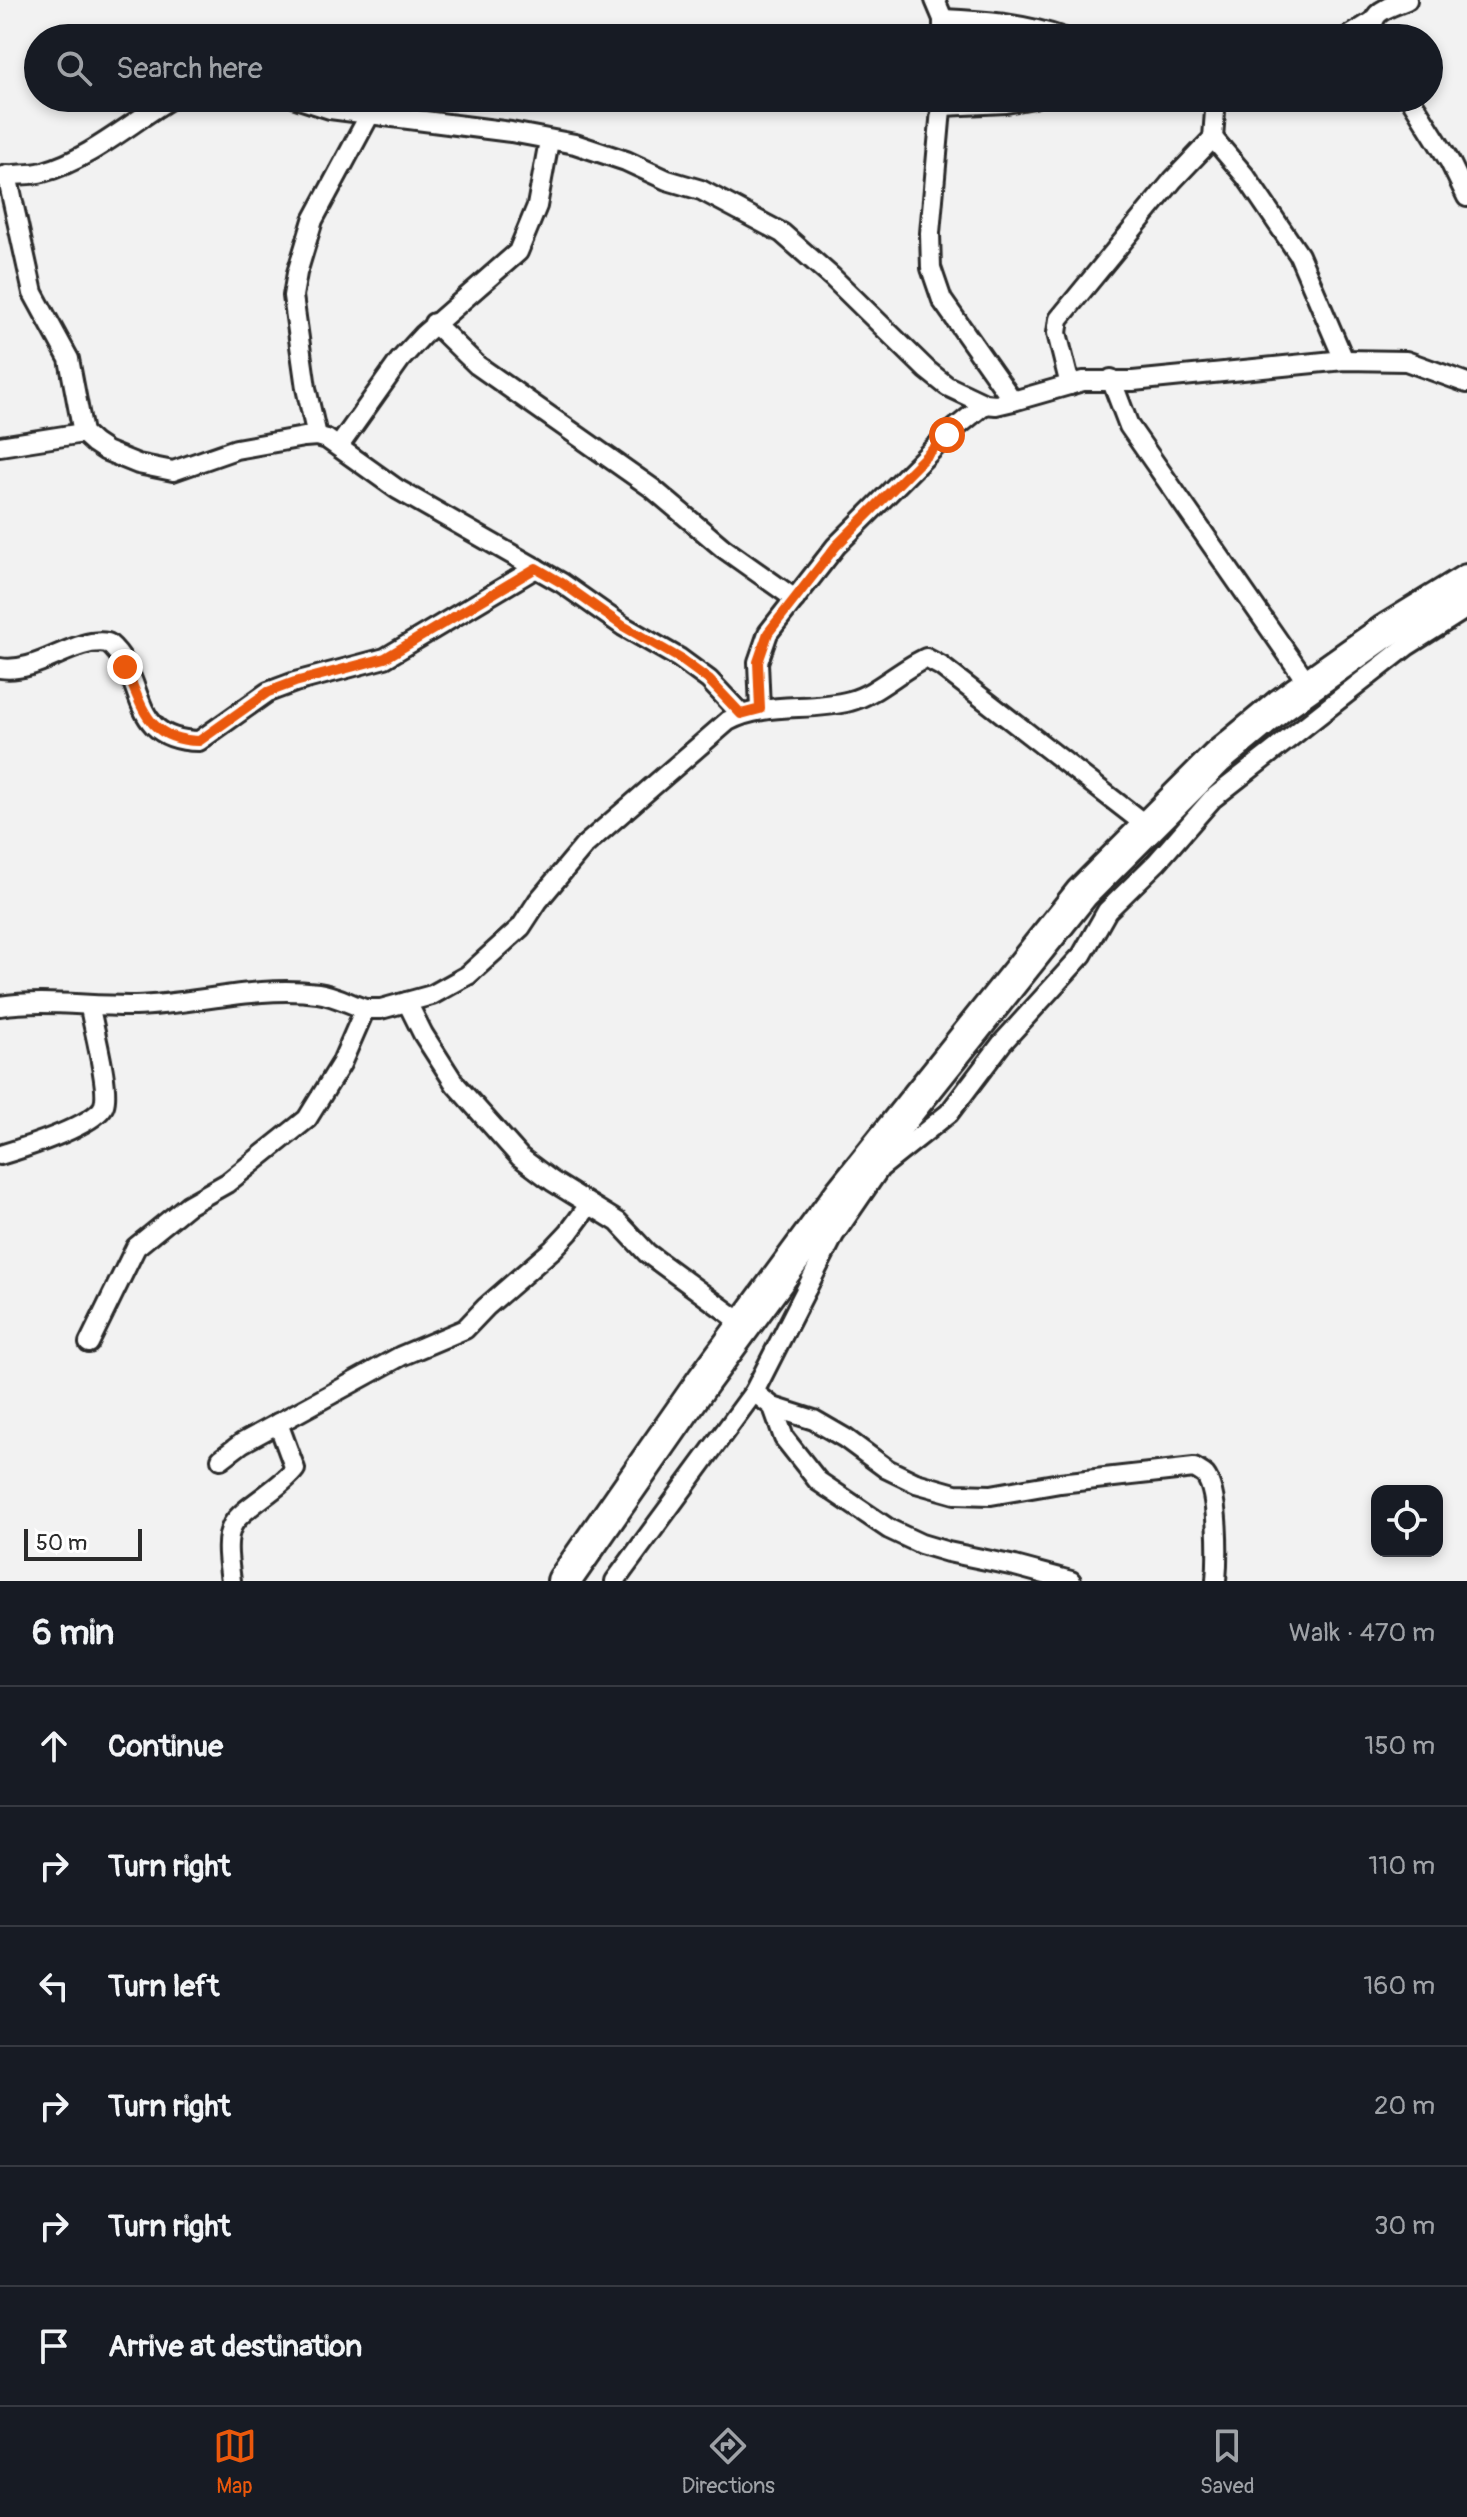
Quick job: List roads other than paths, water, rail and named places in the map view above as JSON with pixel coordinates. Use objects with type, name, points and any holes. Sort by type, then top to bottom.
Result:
[{"type":"highway","points":[[564,1581],[841,1194],[1082,893],[1217,758],[1309,685],[1384,632],[1467,581]]},
{"type":"street","points":[[935,0],[942,24]]},
{"type":"street","points":[[1374,24],[1377,13],[1407,0]]},
{"type":"street","points":[[977,24],[997,21],[1012,24]]},
{"type":"street","points":[[148,112],[92,151],[43,172],[3,176],[26,270],[41,311],[69,359],[83,433],[106,451],[138,464],[173,471],[236,449],[317,436],[339,446],[397,489],[562,583],[623,626],[679,658],[709,680],[741,714]]},
{"type":"street","points":[[354,112],[511,132],[575,144],[701,190],[782,233],[927,370],[947,386],[985,404],[1013,401],[1070,385],[1111,379],[1133,381],[1344,360],[1406,361],[1467,383]]},
{"type":"street","points":[[941,112],[930,233],[931,268],[942,300],[1013,401]]},
{"type":"street","points":[[1070,385],[1057,333],[1059,319],[1173,180],[1213,138],[1215,112]]},
{"type":"street","points":[[1419,112],[1450,162],[1467,197]]},
{"type":"street","points":[[317,436],[306,388],[293,296],[313,220],[370,114]]},
{"type":"street","points":[[1213,138],[1246,177],[1299,255],[1344,360]]},
{"type":"street","points":[[339,446],[400,360],[434,323],[518,252],[537,206],[549,141]]},
{"type":"street","points":[[434,323],[477,365],[652,488],[723,548],[795,599]]},
{"type":"street","points":[[1111,379],[1129,426],[1309,685]]},
{"type":"street","points":[[760,709],[758,662],[768,633],[836,546],[947,435],[985,404]]},
{"type":"street","points":[[0,446],[83,433]]},
{"type":"street","points":[[0,668],[25,668],[98,642],[108,643],[125,667],[151,724],[165,734],[199,741],[268,692],[385,658],[536,568]]},
{"type":"street","points":[[615,1581],[754,1392],[834,1235],[880,1168],[949,1113],[1002,1043],[1082,955],[1107,911],[1157,862],[1212,799],[1407,646],[1467,608]]},
{"type":"street","points":[[0,1006],[33,1002],[90,1007],[160,1005],[274,990],[322,993],[365,1009],[381,1009],[432,995],[468,975],[521,927],[538,901],[585,845],[728,721],[760,709],[821,707],[854,701],[926,658],[941,666],[1147,826]]},
{"type":"street","points":[[407,1002],[449,1076],[520,1157],[618,1222],[647,1253],[745,1325]]},
{"type":"street","points":[[0,1155],[49,1139],[101,1112],[104,1087],[90,1007]]},
{"type":"street","points":[[89,1343],[136,1247],[188,1205],[227,1183],[307,1119],[341,1064],[365,1009]]},
{"type":"street","points":[[221,1459],[242,1443],[401,1356],[465,1329],[553,1249],[589,1205]]},
{"type":"street","points":[[754,1392],[773,1407],[814,1420],[887,1469],[916,1483],[955,1494],[991,1495],[1060,1483],[1194,1468],[1205,1474],[1212,1490],[1218,1547],[1216,1581]]},
{"type":"street","points":[[773,1407],[784,1438],[818,1481],[889,1529],[948,1552],[1071,1581]]},
{"type":"street","points":[[231,1581],[228,1554],[234,1522],[285,1482],[295,1469],[278,1423]]}]
